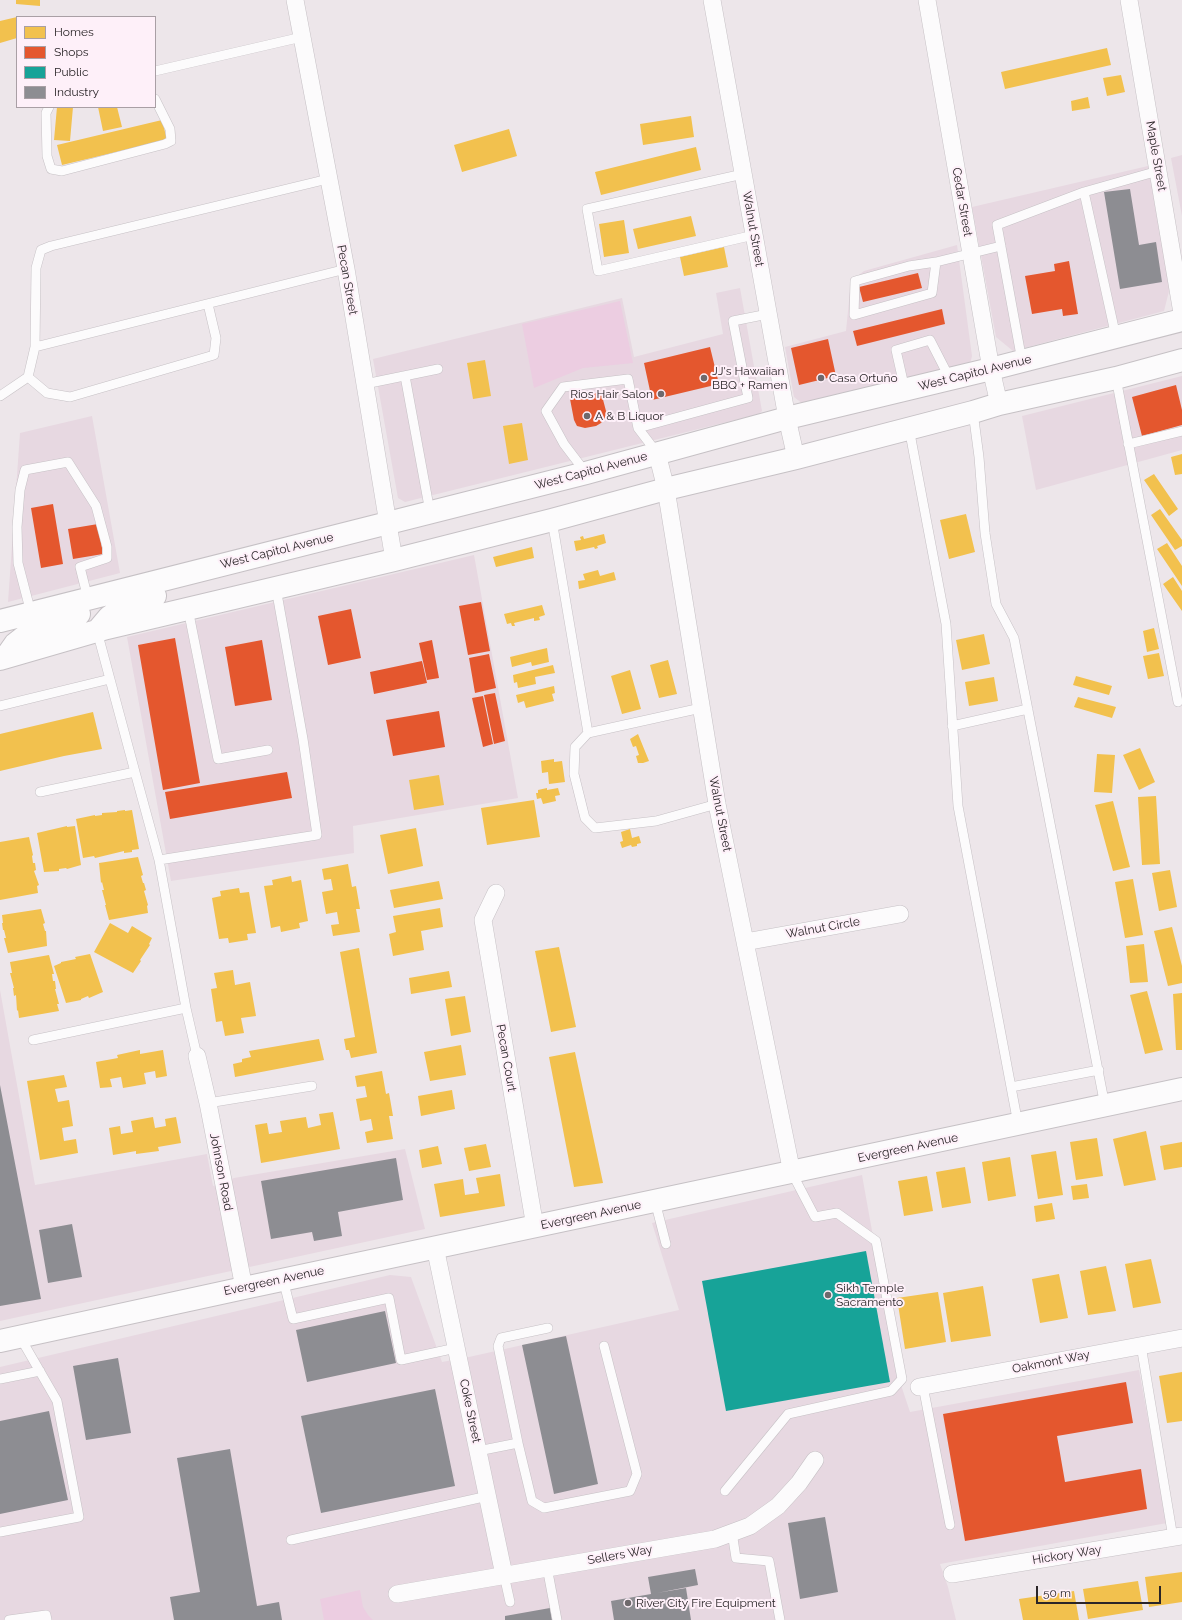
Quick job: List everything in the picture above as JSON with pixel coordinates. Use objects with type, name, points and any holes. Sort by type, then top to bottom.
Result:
[{"type":"main road","name":"West Capitol Avenue","points":[[0,622],[388,522],[586,473],[787,418],[991,369],[1182,320]]},
{"type":"main road","points":[[3,658],[97,631],[394,560],[552,520],[666,488],[796,458],[1000,404],[1180,363]]},
{"type":"main road","points":[[97,631],[109,617],[131,602],[205,584],[220,578],[229,563]]},
{"type":"main road","points":[[3,658],[15,644],[33,630],[77,616],[83,609],[88,599]]},
{"type":"main road","name":"Evergreen Avenue","points":[[10,1339],[283,1279],[792,1173],[1182,1089]]},
{"type":"street","name":"Pecan Street","points":[[295,0],[346,269],[394,560]]},
{"type":"street","name":"Walnut Street","points":[[712,0],[787,418],[796,458]]},
{"type":"street","name":"Cedar Street","points":[[927,0],[991,369],[1000,404]]},
{"type":"street","name":"Maple Street","points":[[1129,0],[1182,313]]},
{"type":"street","name":"Walnut Street","points":[[657,453],[666,488],[717,804],[792,1173]]},
{"type":"street","name":"Pecan Court","points":[[496,892],[482,920],[536,1227]]},
{"type":"street","name":"Walnut Circle","points":[[745,942],[900,914]]},
{"type":"street","name":"Johnson Road","points":[[197,1056],[208,1104],[244,1288]]},
{"type":"street","name":"Coke Street","points":[[435,1247],[504,1574]]},
{"type":"street","name":"Oakmont Way","points":[[921,1386],[1182,1338]]},
{"type":"street","name":"Sellers Way","points":[[397,1594],[715,1538],[750,1526],[778,1506],[799,1483],[815,1460]]},
{"type":"street","name":"Hickory Way","points":[[952,1574],[1178,1537]]},
{"type":"lane","points":[[156,71],[302,37]]},
{"type":"lane","points":[[48,108],[46,113],[47,156],[51,169],[62,171],[165,144],[171,141],[170,129],[156,101]]},
{"type":"lane","points":[[1022,361],[997,225],[1084,192],[1158,171]]},
{"type":"lane","points":[[743,174],[587,209],[598,271],[754,235]]},
{"type":"lane","points":[[0,396],[28,377],[35,347],[36,268],[41,250],[51,246],[328,179]]},
{"type":"lane","points":[[1084,192],[1116,337]]},
{"type":"lane","points":[[936,262],[932,293],[854,316],[855,281],[909,266],[936,262],[1001,246]]},
{"type":"lane","points":[[35,347],[346,269]]},
{"type":"lane","points":[[28,377],[47,393],[70,397],[214,355],[216,338],[208,304]]},
{"type":"lane","points":[[638,428],[748,398],[734,321],[768,314]]},
{"type":"lane","points":[[905,390],[896,350],[930,340],[950,379]]},
{"type":"lane","points":[[365,384],[438,369]]},
{"type":"lane","points":[[405,376],[430,512]]},
{"type":"lane","points":[[1116,378],[1178,702]]},
{"type":"lane","points":[[586,473],[564,444],[546,411],[563,387],[628,379],[638,428],[657,453]]},
{"type":"lane","points":[[973,412],[979,457],[985,533],[996,604],[1014,638],[1105,1106]]},
{"type":"lane","points":[[909,428],[946,624],[958,806],[1018,1124]]},
{"type":"lane","points":[[1128,444],[1182,431]]},
{"type":"lane","points":[[31,613],[18,563],[17,527],[20,490],[25,470],[68,462],[96,506],[107,547],[107,558],[80,566],[88,599]]},
{"type":"lane","points":[[552,520],[588,732]]},
{"type":"lane","points":[[159,860],[317,835],[303,739],[276,588]]},
{"type":"lane","points":[[188,609],[218,759],[268,750]]},
{"type":"lane","points":[[97,631],[159,860],[186,1008],[197,1056]]},
{"type":"lane","points":[[0,706],[110,679]]},
{"type":"lane","points":[[701,708],[588,732],[575,747],[574,774],[585,818],[594,828],[656,821],[717,804]]},
{"type":"lane","points":[[952,726],[1028,709]]},
{"type":"lane","points":[[40,792],[136,772]]},
{"type":"lane","points":[[33,1040],[186,1008]]},
{"type":"lane","points":[[1011,1087],[1098,1070]]},
{"type":"lane","points":[[208,1104],[312,1086]]},
{"type":"lane","points":[[725,1491],[788,1414],[845,1400],[892,1391],[902,1379],[876,1241],[837,1213],[815,1217],[792,1173]]},
{"type":"lane","points":[[656,1201],[666,1244]]},
{"type":"lane","points":[[283,1279],[293,1319],[389,1298],[401,1360],[456,1348]]},
{"type":"lane","points":[[548,1328],[501,1338],[498,1346],[518,1443],[532,1501],[544,1508],[630,1491],[636,1474],[604,1346]]},
{"type":"lane","points":[[0,1532],[79,1517],[58,1401],[40,1371],[10,1339]]},
{"type":"lane","points":[[1141,1345],[1178,1537]]},
{"type":"lane","points":[[0,1379],[40,1371]]},
{"type":"lane","points":[[921,1386],[950,1525]]},
{"type":"lane","points":[[478,1452],[518,1443]]},
{"type":"lane","points":[[291,1540],[488,1496]]},
{"type":"lane","points":[[732,1532],[736,1558],[770,1561],[780,1620]]},
{"type":"lane","points":[[547,1567],[557,1620]]},
{"type":"lane","points":[[504,1574],[510,1602]]},
{"type":"lane","points":[[9,1620],[46,1615],[47,1620]]},
{"type":"shaded area","points":[[1182,155],[1182,216],[1171,158]]},
{"type":"shaded area","points":[[1148,166],[1170,287],[1164,311],[1013,351],[996,337],[972,207]]},
{"type":"shaded area","points":[[957,245],[972,356],[970,364],[803,404],[794,397],[785,347],[846,331],[851,281],[864,271]]},
{"type":"shaded area","points":[[740,288],[762,411],[759,414],[405,502],[398,498],[373,359],[622,298],[634,357],[723,334],[716,293]]},
{"type":"shaded area","points":[[620,301],[633,363],[583,368],[534,388],[522,324]]},
{"type":"shaded area","points":[[1182,376],[1182,450],[1036,490],[1022,416]]},
{"type":"shaded area","points":[[92,416],[120,573],[8,602],[20,433]]},
{"type":"shaded area","points":[[474,555],[518,798],[353,826],[354,853],[171,881],[127,637]]},
{"type":"shaded area","points":[[0,990],[35,1185],[207,1154],[213,1186],[234,1178],[405,1149],[425,1229],[0,1321]]},
{"type":"shaded area","points":[[862,1175],[898,1376],[910,1412],[1139,1370],[1167,1523],[940,1564],[948,1587],[956,1620],[0,1620],[0,1367],[390,1275],[411,1277],[442,1362],[469,1357],[679,1310],[652,1223]]},
{"type":"shaded area","points":[[360,1590],[363,1607],[373,1620],[324,1620],[320,1599]]},
{"type":"building: Homes","points":[[16,0],[40,0],[40,6],[16,4]]},
{"type":"building: Homes","points":[[16,17],[16,38],[0,43],[0,21]]},
{"type":"building: Homes","points":[[1107,48],[1111,65],[1005,89],[1001,72]]},
{"type":"building: Homes","points":[[1121,75],[1125,92],[1107,96],[1103,78]]},
{"type":"building: Homes","points":[[1088,97],[1090,108],[1072,111],[1071,101]]},
{"type":"building: Homes","points":[[57,108],[73,108],[70,141],[54,140]]},
{"type":"building: Homes","points":[[98,108],[117,108],[122,127],[103,131]]},
{"type":"building: Homes","points":[[691,116],[694,137],[643,145],[640,124]]},
{"type":"building: Homes","points":[[162,120],[167,140],[62,165],[57,145]]},
{"type":"building: Homes","points":[[509,129],[517,156],[462,172],[454,145]]},
{"type":"building: Homes","points":[[696,147],[701,170],[601,195],[595,172]]},
{"type":"building: Homes","points":[[691,216],[696,236],[638,249],[633,229]]},
{"type":"building: Homes","points":[[624,220],[629,253],[604,257],[599,224]]},
{"type":"building: Homes","points":[[724,247],[728,267],[684,276],[680,257]]},
{"type":"building: Homes","points":[[485,360],[491,396],[473,399],[467,363]]},
{"type":"building: Homes","points":[[522,423],[528,460],[509,464],[503,426]]},
{"type":"building: Homes","points":[[1182,454],[1182,474],[1175,475],[1171,457]]},
{"type":"building: Homes","points":[[1154,474],[1178,509],[1169,516],[1144,480]]},
{"type":"building: Homes","points":[[1160,509],[1182,540],[1182,546],[1175,550],[1151,515]]},
{"type":"building: Homes","points":[[966,514],[975,552],[949,559],[940,520]]},
{"type":"building: Homes","points":[[604,534],[606,543],[597,546],[598,548],[595,549],[594,547],[576,551],[574,541],[581,540],[580,537],[583,536],[584,539]]},
{"type":"building: Homes","points":[[1167,543],[1182,566],[1182,586],[1157,549]]},
{"type":"building: Homes","points":[[532,547],[534,558],[496,567],[493,557]]},
{"type":"building: Homes","points":[[598,570],[600,576],[614,572],[616,580],[579,589],[578,581],[585,580],[583,574]]},
{"type":"building: Homes","points":[[1173,577],[1182,591],[1182,611],[1163,584]]},
{"type":"building: Homes","points":[[542,605],[545,615],[539,617],[540,620],[534,621],[534,618],[514,623],[515,626],[512,626],[511,623],[507,624],[504,614]]},
{"type":"building: Homes","points":[[1154,628],[1159,649],[1147,652],[1143,631]]},
{"type":"building: Homes","points":[[984,634],[990,664],[962,670],[956,640]]},
{"type":"building: Homes","points":[[547,648],[549,662],[532,666],[531,662],[512,667],[510,657]]},
{"type":"building: Homes","points":[[1159,653],[1164,676],[1148,679],[1143,656]]},
{"type":"building: Homes","points":[[668,660],[677,694],[659,698],[650,665]]},
{"type":"building: Homes","points":[[553,665],[555,673],[535,677],[536,684],[518,688],[517,682],[514,683],[513,675]]},
{"type":"building: Homes","points":[[630,670],[641,709],[622,714],[611,676]]},
{"type":"building: Homes","points":[[1076,676],[1112,686],[1109,695],[1073,685]]},
{"type":"building: Homes","points":[[994,677],[998,701],[969,706],[965,682]]},
{"type":"building: Homes","points":[[554,686],[555,693],[552,694],[554,701],[526,708],[524,701],[518,703],[516,695]]},
{"type":"building: Homes","points":[[1078,697],[1116,707],[1112,718],[1074,707]]},
{"type":"building: Homes","points":[[93,712],[102,749],[0,771],[0,734]]},
{"type":"building: Homes","points":[[638,734],[649,761],[643,763],[638,763],[636,756],[639,755],[636,746],[633,747],[630,739]]},
{"type":"building: Homes","points":[[1140,748],[1155,782],[1139,790],[1123,755]]},
{"type":"building: Homes","points":[[1097,754],[1115,755],[1112,793],[1094,792]]},
{"type":"building: Homes","points":[[554,759],[554,762],[562,761],[565,782],[549,784],[548,772],[542,773],[541,761]]},
{"type":"building: Homes","points":[[439,775],[444,805],[414,810],[409,780]]},
{"type":"building: Homes","points":[[547,788],[547,790],[558,788],[560,795],[555,796],[556,801],[543,804],[541,798],[537,799],[536,793],[538,793],[538,790]]},
{"type":"building: Homes","points":[[1156,796],[1160,864],[1142,865],[1138,797]]},
{"type":"building: Homes","points":[[534,800],[540,837],[487,845],[481,808]]},
{"type":"building: Homes","points":[[1113,801],[1130,867],[1113,871],[1095,805]]},
{"type":"building: Homes","points":[[132,810],[139,849],[132,850],[132,852],[124,853],[124,851],[95,858],[94,856],[83,858],[76,819],[102,815],[102,813]]},
{"type":"building: Homes","points":[[67,826],[75,826],[81,865],[67,869],[59,869],[59,871],[44,872],[37,833]]},
{"type":"building: Homes","points":[[416,828],[423,866],[388,874],[380,835]]},
{"type":"building: Homes","points":[[630,829],[632,838],[639,836],[641,843],[637,844],[637,846],[632,847],[631,845],[622,848],[620,842],[623,841],[621,832]]},
{"type":"building: Homes","points":[[29,837],[33,855],[33,863],[35,863],[36,870],[34,871],[39,885],[37,886],[38,893],[0,900],[0,842]]},
{"type":"building: Homes","points":[[138,857],[143,875],[141,876],[146,890],[144,891],[148,905],[148,913],[109,920],[102,890],[104,890],[102,882],[101,883],[99,863]]},
{"type":"building: Homes","points":[[348,864],[352,887],[356,886],[360,909],[356,909],[360,932],[333,936],[331,925],[339,924],[337,912],[326,914],[322,892],[333,890],[331,879],[324,880],[322,869]]},
{"type":"building: Homes","points":[[1170,870],[1177,907],[1159,911],[1152,873]]},
{"type":"building: Homes","points":[[291,876],[292,882],[301,880],[308,921],[299,923],[300,928],[281,932],[280,926],[271,928],[264,886],[273,885],[272,880]]},
{"type":"building: Homes","points":[[1133,879],[1143,935],[1125,938],[1115,882]]},
{"type":"building: Homes","points":[[439,881],[443,899],[394,908],[390,890]]},
{"type":"building: Homes","points":[[239,888],[240,893],[249,892],[256,933],[247,934],[248,940],[229,943],[228,938],[219,939],[212,898],[221,896],[220,891]]},
{"type":"building: Homes","points":[[440,908],[443,927],[421,931],[424,950],[393,956],[389,934],[396,932],[393,916]]},
{"type":"building: Homes","points":[[41,909],[45,923],[43,924],[46,931],[47,946],[8,953],[4,938],[6,938],[3,930],[2,915]]},
{"type":"building: Homes","points":[[110,923],[128,933],[132,926],[152,938],[149,944],[150,945],[133,973],[94,952]]},
{"type":"building: Homes","points":[[1172,927],[1182,966],[1182,983],[1168,986],[1154,931]]},
{"type":"building: Homes","points":[[1144,944],[1148,982],[1130,983],[1126,946]]},
{"type":"building: Homes","points":[[559,947],[576,1027],[551,1032],[535,951]]},
{"type":"building: Homes","points":[[359,948],[377,1053],[351,1058],[349,1050],[346,1050],[344,1039],[355,1037],[340,952]]},
{"type":"building: Homes","points":[[90,954],[103,992],[89,998],[88,996],[81,1000],[66,1003],[54,966],[61,962],[76,959],[75,957]]},
{"type":"building: Homes","points":[[49,955],[54,974],[52,974],[53,981],[55,981],[59,1011],[19,1018],[16,995],[14,996],[14,988],[10,973],[12,973],[10,962]]},
{"type":"building: Homes","points":[[233,970],[235,985],[250,982],[256,1016],[241,1018],[244,1033],[225,1036],[222,1021],[216,1022],[211,989],[217,988],[214,973]]},
{"type":"building: Homes","points":[[449,971],[452,987],[411,994],[409,978]]},
{"type":"building: Homes","points":[[1147,991],[1163,1050],[1145,1054],[1130,995]]},
{"type":"building: Homes","points":[[1182,993],[1182,1050],[1176,1050],[1173,994]]},
{"type":"building: Homes","points":[[465,996],[471,1032],[451,1036],[445,999]]},
{"type":"building: Homes","points":[[319,1039],[324,1060],[235,1077],[233,1064],[242,1062],[242,1059],[251,1057],[249,1051]]},
{"type":"building: Homes","points":[[461,1045],[466,1075],[430,1081],[424,1052]]},
{"type":"building: Homes","points":[[140,1050],[140,1054],[163,1050],[167,1076],[156,1078],[155,1071],[144,1073],[146,1084],[123,1088],[121,1077],[110,1079],[112,1087],[100,1088],[96,1062],[118,1058],[117,1055]]},
{"type":"building: Homes","points":[[575,1052],[603,1183],[574,1187],[549,1057]]},
{"type":"building: Homes","points":[[382,1071],[386,1094],[389,1093],[393,1116],[389,1116],[393,1139],[367,1143],[365,1132],[373,1130],[371,1119],[360,1121],[356,1099],[367,1097],[365,1086],[357,1087],[355,1076]]},
{"type":"building: Homes","points":[[64,1075],[67,1087],[55,1089],[58,1102],[69,1100],[73,1126],[62,1128],[64,1141],[76,1139],[78,1153],[40,1160],[27,1081]]},
{"type":"building: Homes","points":[[452,1090],[455,1109],[421,1116],[418,1096]]},
{"type":"building: Homes","points":[[333,1112],[340,1149],[261,1163],[255,1125],[267,1123],[269,1134],[282,1132],[280,1121],[306,1117],[308,1128],[321,1125],[319,1114]]},
{"type":"building: Homes","points":[[153,1117],[155,1128],[166,1126],[165,1119],[176,1117],[181,1143],[158,1147],[159,1151],[136,1154],[136,1151],[113,1155],[109,1128],[120,1126],[121,1134],[133,1132],[131,1121]]},
{"type":"building: Homes","points":[[1146,1131],[1156,1180],[1124,1186],[1113,1139]]},
{"type":"building: Homes","points":[[1097,1138],[1103,1176],[1076,1180],[1070,1142]]},
{"type":"building: Homes","points":[[1182,1142],[1182,1167],[1164,1170],[1160,1146]]},
{"type":"building: Homes","points":[[486,1144],[491,1167],[469,1171],[464,1148]]},
{"type":"building: Homes","points":[[438,1146],[442,1164],[422,1168],[419,1150]]},
{"type":"building: Homes","points":[[1056,1151],[1063,1195],[1038,1199],[1031,1155]]},
{"type":"building: Homes","points":[[1010,1157],[1016,1196],[988,1201],[982,1162]]},
{"type":"building: Homes","points":[[965,1167],[971,1203],[942,1208],[936,1172]]},
{"type":"building: Homes","points":[[500,1174],[505,1206],[440,1217],[434,1184],[463,1179],[465,1195],[479,1193],[476,1178]]},
{"type":"building: Homes","points":[[927,1176],[933,1211],[904,1216],[898,1181]]},
{"type":"building: Homes","points":[[1087,1184],[1089,1198],[1073,1200],[1071,1186]]},
{"type":"building: Homes","points":[[1052,1203],[1055,1219],[1036,1222],[1034,1206]]},
{"type":"building: Homes","points":[[1151,1259],[1161,1303],[1133,1308],[1125,1264]]},
{"type":"building: Homes","points":[[1106,1266],[1116,1311],[1088,1315],[1080,1271]]},
{"type":"building: Homes","points":[[1059,1274],[1068,1318],[1040,1323],[1032,1279]]},
{"type":"building: Homes","points":[[983,1286],[991,1336],[951,1342],[943,1293]]},
{"type":"building: Homes","points":[[938,1292],[946,1342],[905,1349],[897,1298]]},
{"type":"building: Homes","points":[[1182,1372],[1182,1421],[1167,1423],[1159,1376]]},
{"type":"building: Homes","points":[[1182,1572],[1182,1602],[1149,1607],[1145,1577]]},
{"type":"building: Homes","points":[[1138,1581],[1143,1610],[1088,1619],[1083,1589]]},
{"type":"building: Homes","points":[[1074,1591],[1079,1620],[1023,1620],[1019,1599]]},
{"type":"building: Shops","points":[[1069,261],[1078,314],[1063,316],[1062,309],[1032,314],[1025,276],[1055,271],[1054,264]]},
{"type":"building: Shops","points":[[918,273],[922,288],[863,302],[859,287]]},
{"type":"building: Shops","points":[[942,309],[945,324],[857,346],[853,331]]},
{"type":"building: Shops","points":[[828,339],[836,376],[799,385],[791,348]]},
{"type":"building: Shops","points":[[710,347],[719,384],[652,400],[644,363]]},
{"type":"building: Shops","points":[[1176,385],[1182,410],[1182,425],[1142,436],[1132,397]]},
{"type":"building: Shops","points":[[601,392],[606,411],[605,418],[596,426],[585,428],[577,426],[574,420],[570,399]]},
{"type":"building: Shops","points":[[53,504],[63,564],[41,568],[31,508]]},
{"type":"building: Shops","points":[[98,524],[103,554],[73,559],[68,529]]},
{"type":"building: Shops","points":[[481,602],[490,651],[468,655],[459,606]]},
{"type":"building: Shops","points":[[351,609],[361,658],[328,665],[318,616]]},
{"type":"building: Shops","points":[[175,638],[200,783],[163,790],[138,645]]},
{"type":"building: Shops","points":[[262,640],[272,700],[235,706],[225,647]]},
{"type":"building: Shops","points":[[432,640],[439,678],[427,680],[419,643]]},
{"type":"building: Shops","points":[[489,654],[496,688],[475,693],[469,658]]},
{"type":"building: Shops","points":[[422,661],[427,683],[374,694],[370,672]]},
{"type":"building: Shops","points":[[495,693],[505,741],[494,744],[484,695]]},
{"type":"building: Shops","points":[[483,696],[493,744],[483,747],[472,698]]},
{"type":"building: Shops","points":[[439,711],[445,747],[393,756],[386,720]]},
{"type":"building: Shops","points":[[287,772],[292,798],[170,819],[165,792]]},
{"type":"building: Shops","points":[[1126,1382],[1133,1423],[1057,1436],[1065,1482],[1141,1469],[1147,1509],[965,1541],[943,1414]]},
{"type":"building: Public","points":[[866,1251],[890,1382],[726,1411],[702,1281]]},
{"type":"building: Industry","points":[[1130,189],[1139,245],[1156,242],[1162,282],[1120,289],[1104,192]]},
{"type":"building: Industry","points":[[0,1085],[41,1299],[0,1306]]},
{"type":"building: Industry","points":[[396,1158],[403,1200],[338,1212],[342,1236],[314,1241],[312,1232],[271,1239],[261,1181]]},
{"type":"building: Industry","points":[[72,1224],[82,1277],[48,1283],[39,1230]]},
{"type":"building: Industry","points":[[385,1311],[396,1363],[307,1382],[296,1330]]},
{"type":"building: Industry","points":[[566,1336],[598,1484],[554,1494],[522,1345]]},
{"type":"building: Industry","points":[[118,1358],[131,1433],[86,1440],[73,1366]]},
{"type":"building: Industry","points":[[435,1389],[455,1486],[321,1513],[301,1416]]},
{"type":"building: Industry","points":[[49,1411],[68,1500],[0,1514],[0,1421]]},
{"type":"building: Industry","points":[[230,1449],[257,1606],[279,1602],[282,1620],[174,1620],[170,1597],[200,1592],[177,1458]]},
{"type":"building: Industry","points":[[825,1517],[838,1592],[800,1599],[788,1523]]},
{"type":"building: Industry","points":[[695,1569],[698,1585],[657,1593],[686,1588],[691,1620],[614,1620],[611,1601],[651,1594],[648,1577]]},
{"type":"building: Industry","points":[[550,1608],[552,1620],[505,1620],[505,1616]]},
{"type":"place","name":"JJ's Hawaiian BBQ + Ramen","points":[[704,378]]},
{"type":"place","name":"Casa Ortuño","points":[[821,378]]},
{"type":"place","name":"Rios Hair Salon","points":[[661,394]]},
{"type":"place","name":"A & B Liquor","points":[[587,416]]},
{"type":"place","name":"Sikh Temple Sacramento","points":[[828,1295]]},
{"type":"place","name":"River City Fire Equipment","points":[[628,1603]]}]
